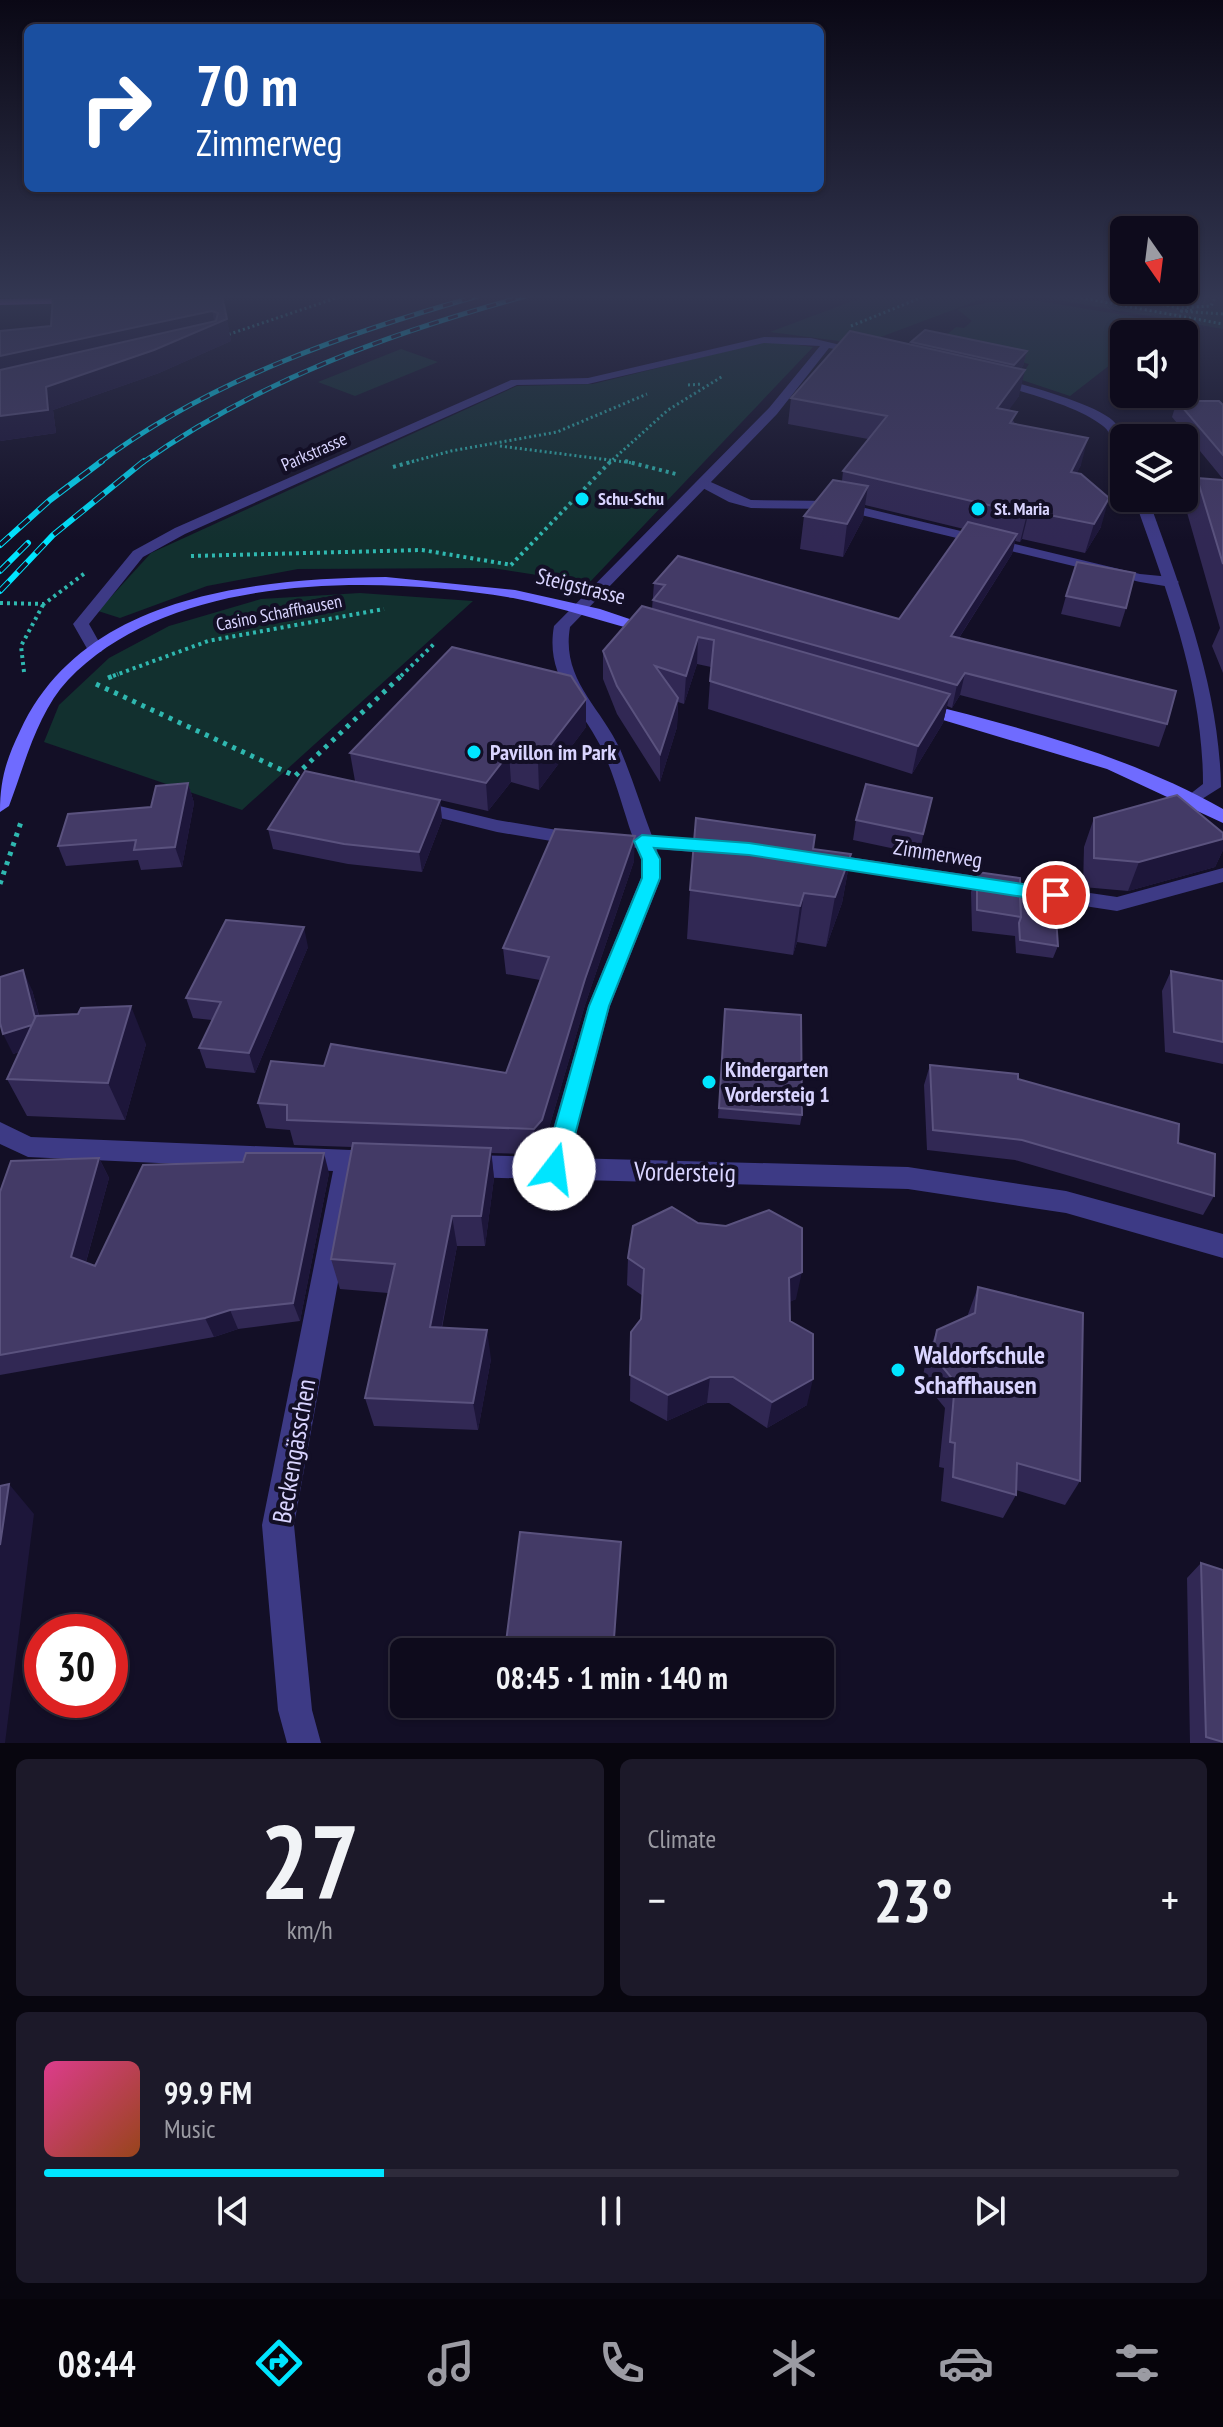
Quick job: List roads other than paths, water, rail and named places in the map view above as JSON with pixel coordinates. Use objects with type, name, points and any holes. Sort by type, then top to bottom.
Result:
[{"type":"street","name":"Parkstrasse","points":[[95,649],[81,624],[138,554],[180,531],[515,382],[588,381],[604,377]]},
{"type":"street","points":[[554,1169],[599,1006],[651,878],[651,859],[610,747],[567,677],[558,649],[562,626],[773,411],[800,377]]},
{"type":"street","points":[[985,378],[1051,396],[1082,408],[1110,424]]},
{"type":"street","points":[[704,483],[736,500],[753,504],[786,507],[836,505],[1140,578],[1171,582]]},
{"type":"street","points":[[1146,512],[1186,629],[1214,746],[1212,787],[1194,798]]},
{"type":"street","name":"Steigstrasse","points":[[0,806],[39,707],[62,677],[95,649],[141,623],[230,594],[281,586],[342,583],[463,587],[579,608],[674,636]]},
{"type":"street","points":[[902,702],[1120,765],[1194,798],[1223,817]]},
{"type":"street","points":[[396,801],[560,839],[734,848]]},
{"type":"street","name":"Zimmerweg","points":[[795,856],[1117,904],[1223,875]]},
{"type":"street","points":[[0,1132],[28,1147],[395,1163]]},
{"type":"street","name":"Beckengässchen","points":[[304,1743],[295,1710],[278,1525],[347,1161]]},
{"type":"street","name":"Vordersteig","points":[[443,1165],[908,1178],[1066,1202],[1223,1246]]},
{"type":"railway","points":[[99,463],[186,407],[246,377]]},
{"type":"railway","points":[[142,463],[186,434],[293,377]]},
{"type":"railway","points":[[0,545],[50,500],[102,461]]},
{"type":"railway","points":[[0,591],[53,535],[144,461]]},
{"type":"railway","points":[[0,571],[28,543]]},
{"type":"place","name":"Schu-Schu","points":[[582,499]]},
{"type":"place","name":"St. Maria","points":[[978,509]]},
{"type":"place","name":"Pavillon im Park","points":[[474,752]]},
{"type":"place","name":"Kindergarten Vordersteig 1","points":[[709,1082]]},
{"type":"place","name":"Waldorfschule Schaffhausen","points":[[898,1370]]}]
